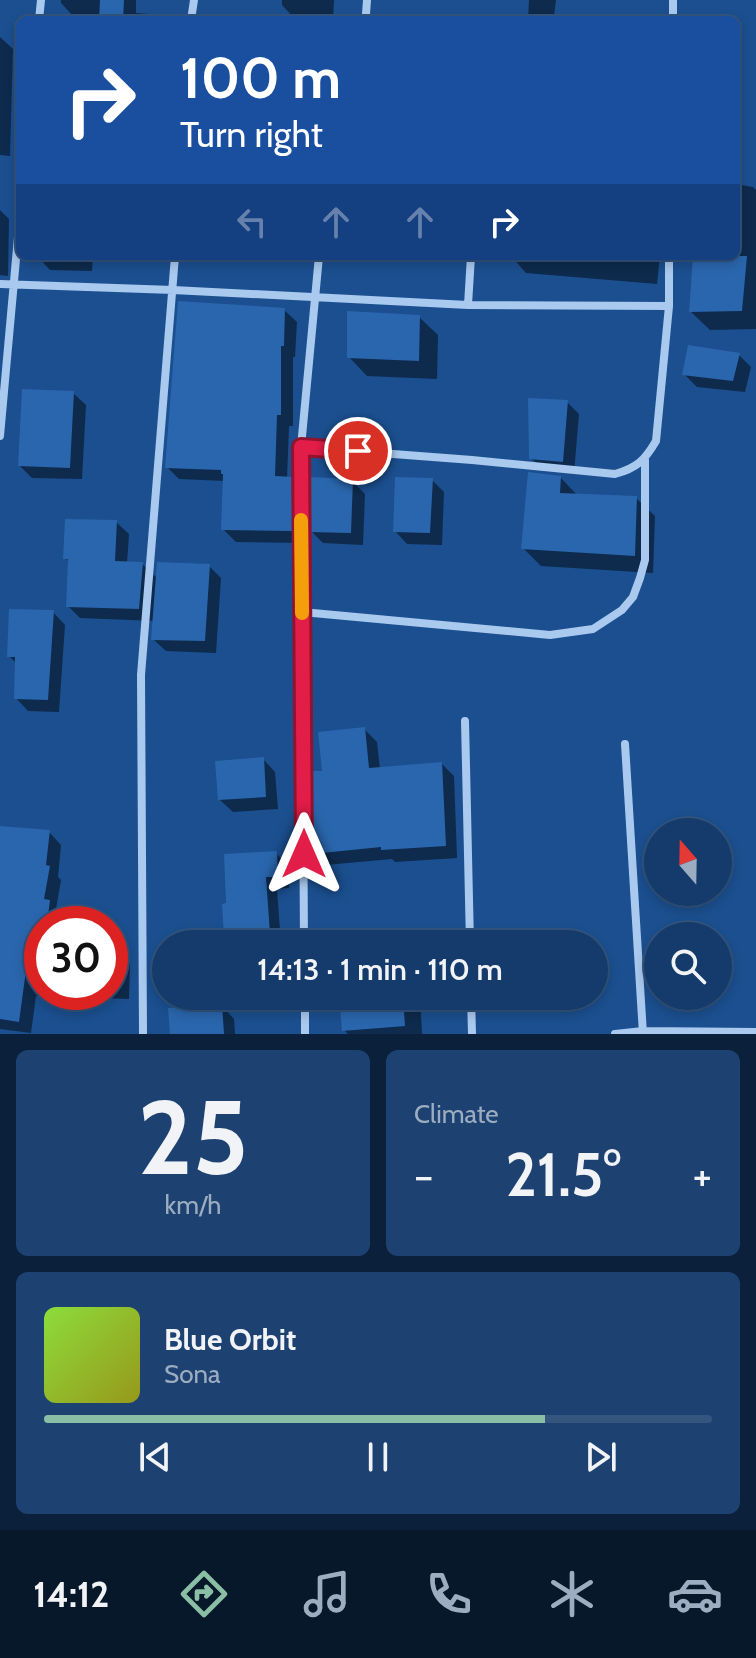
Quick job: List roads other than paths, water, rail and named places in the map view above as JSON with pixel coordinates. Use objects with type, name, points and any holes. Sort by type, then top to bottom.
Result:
[{"type":"street","points":[[366,14],[367,0]]},
{"type":"street","points":[[0,436],[16,255]]},
{"type":"street","points":[[143,1034],[141,675],[175,260]]},
{"type":"street","points":[[304,930],[301,447],[319,260]]},
{"type":"street","points":[[468,305],[471,260]]},
{"type":"street","points":[[301,447],[615,474],[631,470],[645,460],[656,441],[669,306],[669,260]]},
{"type":"street","points":[[0,284],[468,305],[669,306]]},
{"type":"street","points":[[302,612],[550,635],[593,629],[622,610],[633,597],[640,578],[645,560],[645,460]]},
{"type":"street","points":[[465,721],[470,930]]},
{"type":"street","points":[[625,744],[643,1033]]},
{"type":"street","points":[[305,1010],[305,1034]]},
{"type":"street","points":[[471,1010],[472,1034]]},
{"type":"street","points":[[615,1034],[756,1032]]}]
